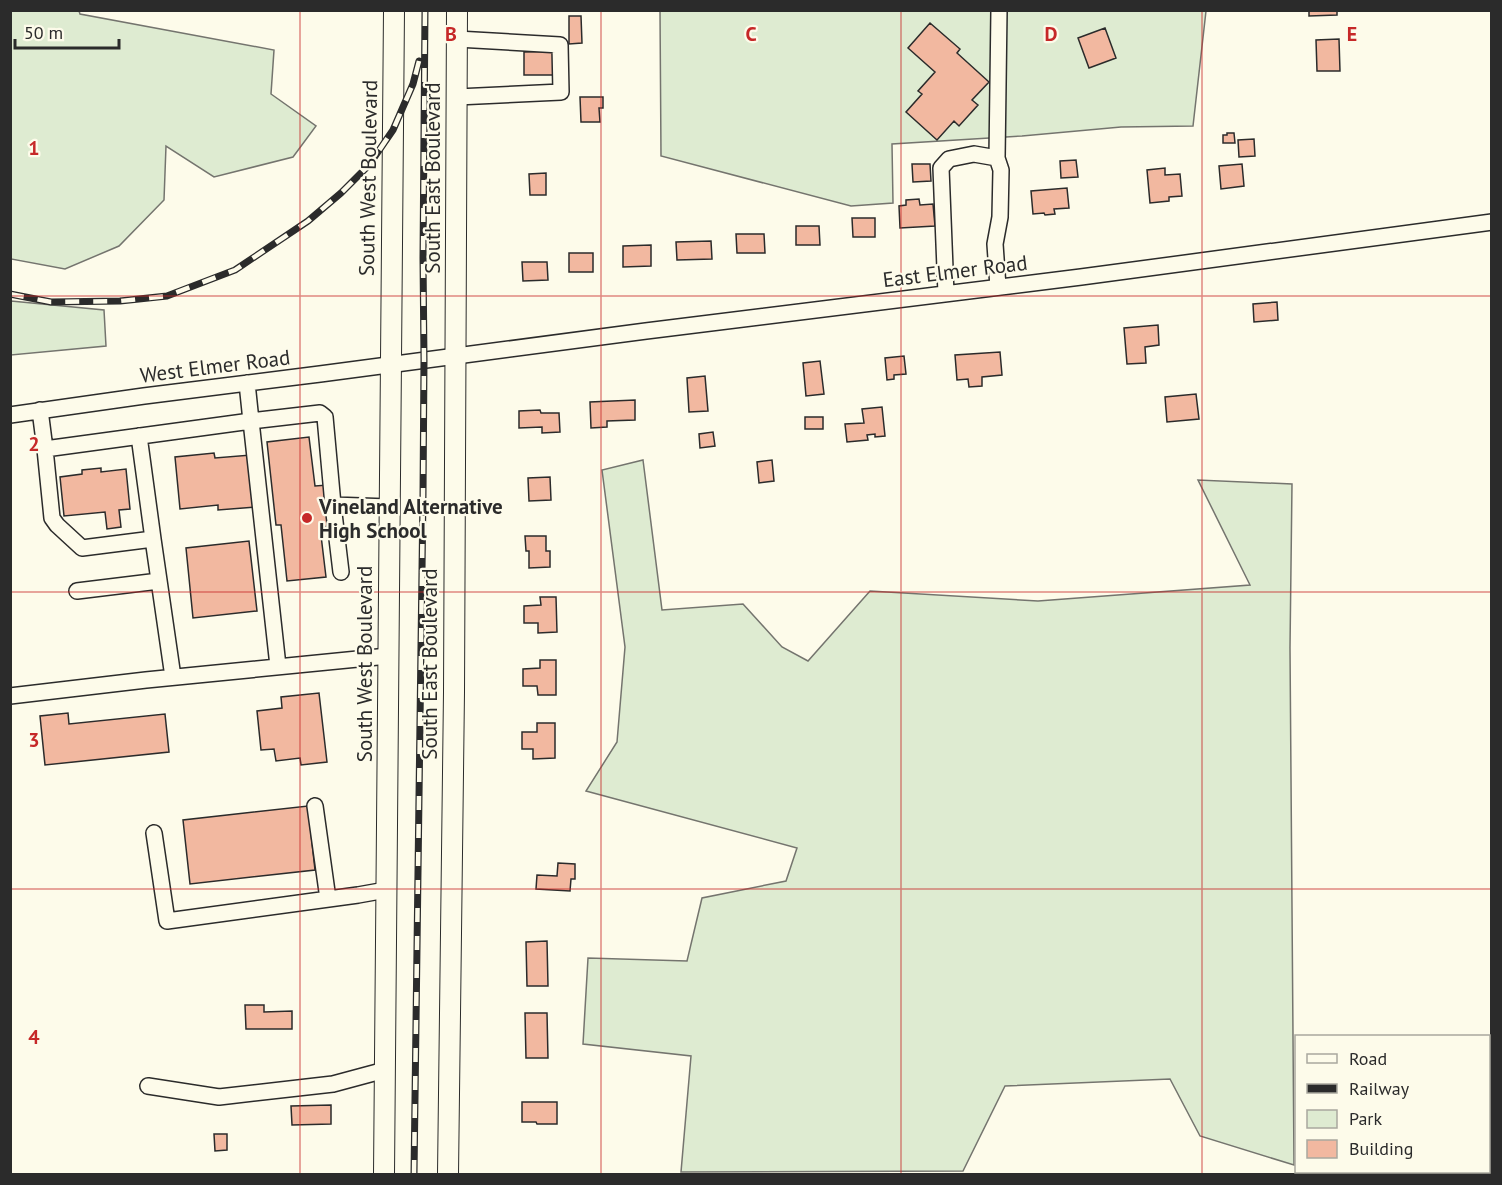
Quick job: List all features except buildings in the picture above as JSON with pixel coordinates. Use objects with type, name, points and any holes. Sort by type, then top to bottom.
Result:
[{"type":"main road","name":"South West Boulevard","points":[[384,1174],[394,10]]},
{"type":"main road","name":"South East Boulevard","points":[[448,1174],[454,692],[457,10]]},
{"type":"street","points":[[998,287],[995,244],[1000,217],[1001,170],[997,158],[999,10]]},
{"type":"street","points":[[457,39],[560,45],[561,92],[457,97]]},
{"type":"street","points":[[946,294],[941,168],[949,159],[974,154],[997,158]]},
{"type":"street","name":"East Elmer Road","points":[[424,360],[1491,222]]},
{"type":"street","name":"West Elmer Road","points":[[10,415],[424,360]]},
{"type":"street","points":[[247,383],[278,666]]},
{"type":"street","points":[[40,411],[52,518],[57,525],[82,548],[153,539]]},
{"type":"street","points":[[45,449],[320,413],[325,417],[341,572]]},
{"type":"street","points":[[139,436],[173,677]]},
{"type":"street","points":[[333,505],[389,507]]},
{"type":"street","points":[[77,591],[159,581]]},
{"type":"street","points":[[10,696],[278,666],[388,657]]},
{"type":"street","points":[[315,806],[328,899]]},
{"type":"street","points":[[154,833],[167,921],[386,890]]},
{"type":"street","points":[[148,1086],[219,1097],[333,1084],[385,1070]]},
{"type":"green space","points":[[10,11],[79,11],[80,14],[274,50],[271,94],[316,126],[293,157],[214,177],[166,146],[164,200],[119,246],[65,269],[11,259]]},
{"type":"green space","points":[[660,11],[1206,11],[1193,126],[1121,127],[892,144],[893,203],[851,206],[661,156]]},
{"type":"green space","points":[[11,301],[104,310],[106,346],[11,355]]},
{"type":"green space","points":[[643,460],[662,610],[743,604],[782,647],[808,661],[870,591],[1038,601],[1250,585],[1198,480],[1292,484],[1290,648],[1294,1165],[1200,1136],[1170,1079],[1005,1086],[963,1171],[681,1172],[691,1056],[583,1044],[588,958],[687,961],[702,898],[786,881],[797,848],[586,791],[617,742],[625,647],[602,470]]},
{"type":"railway","points":[[414,1174],[423,495],[425,10]]},
{"type":"railway","points":[[10,294],[51,302],[120,301],[167,296],[235,270],[308,221],[369,165],[393,130],[413,84],[419,61]]},
{"type":"place","name":"Vineland Alternative High School","points":[[307,518]]}]
